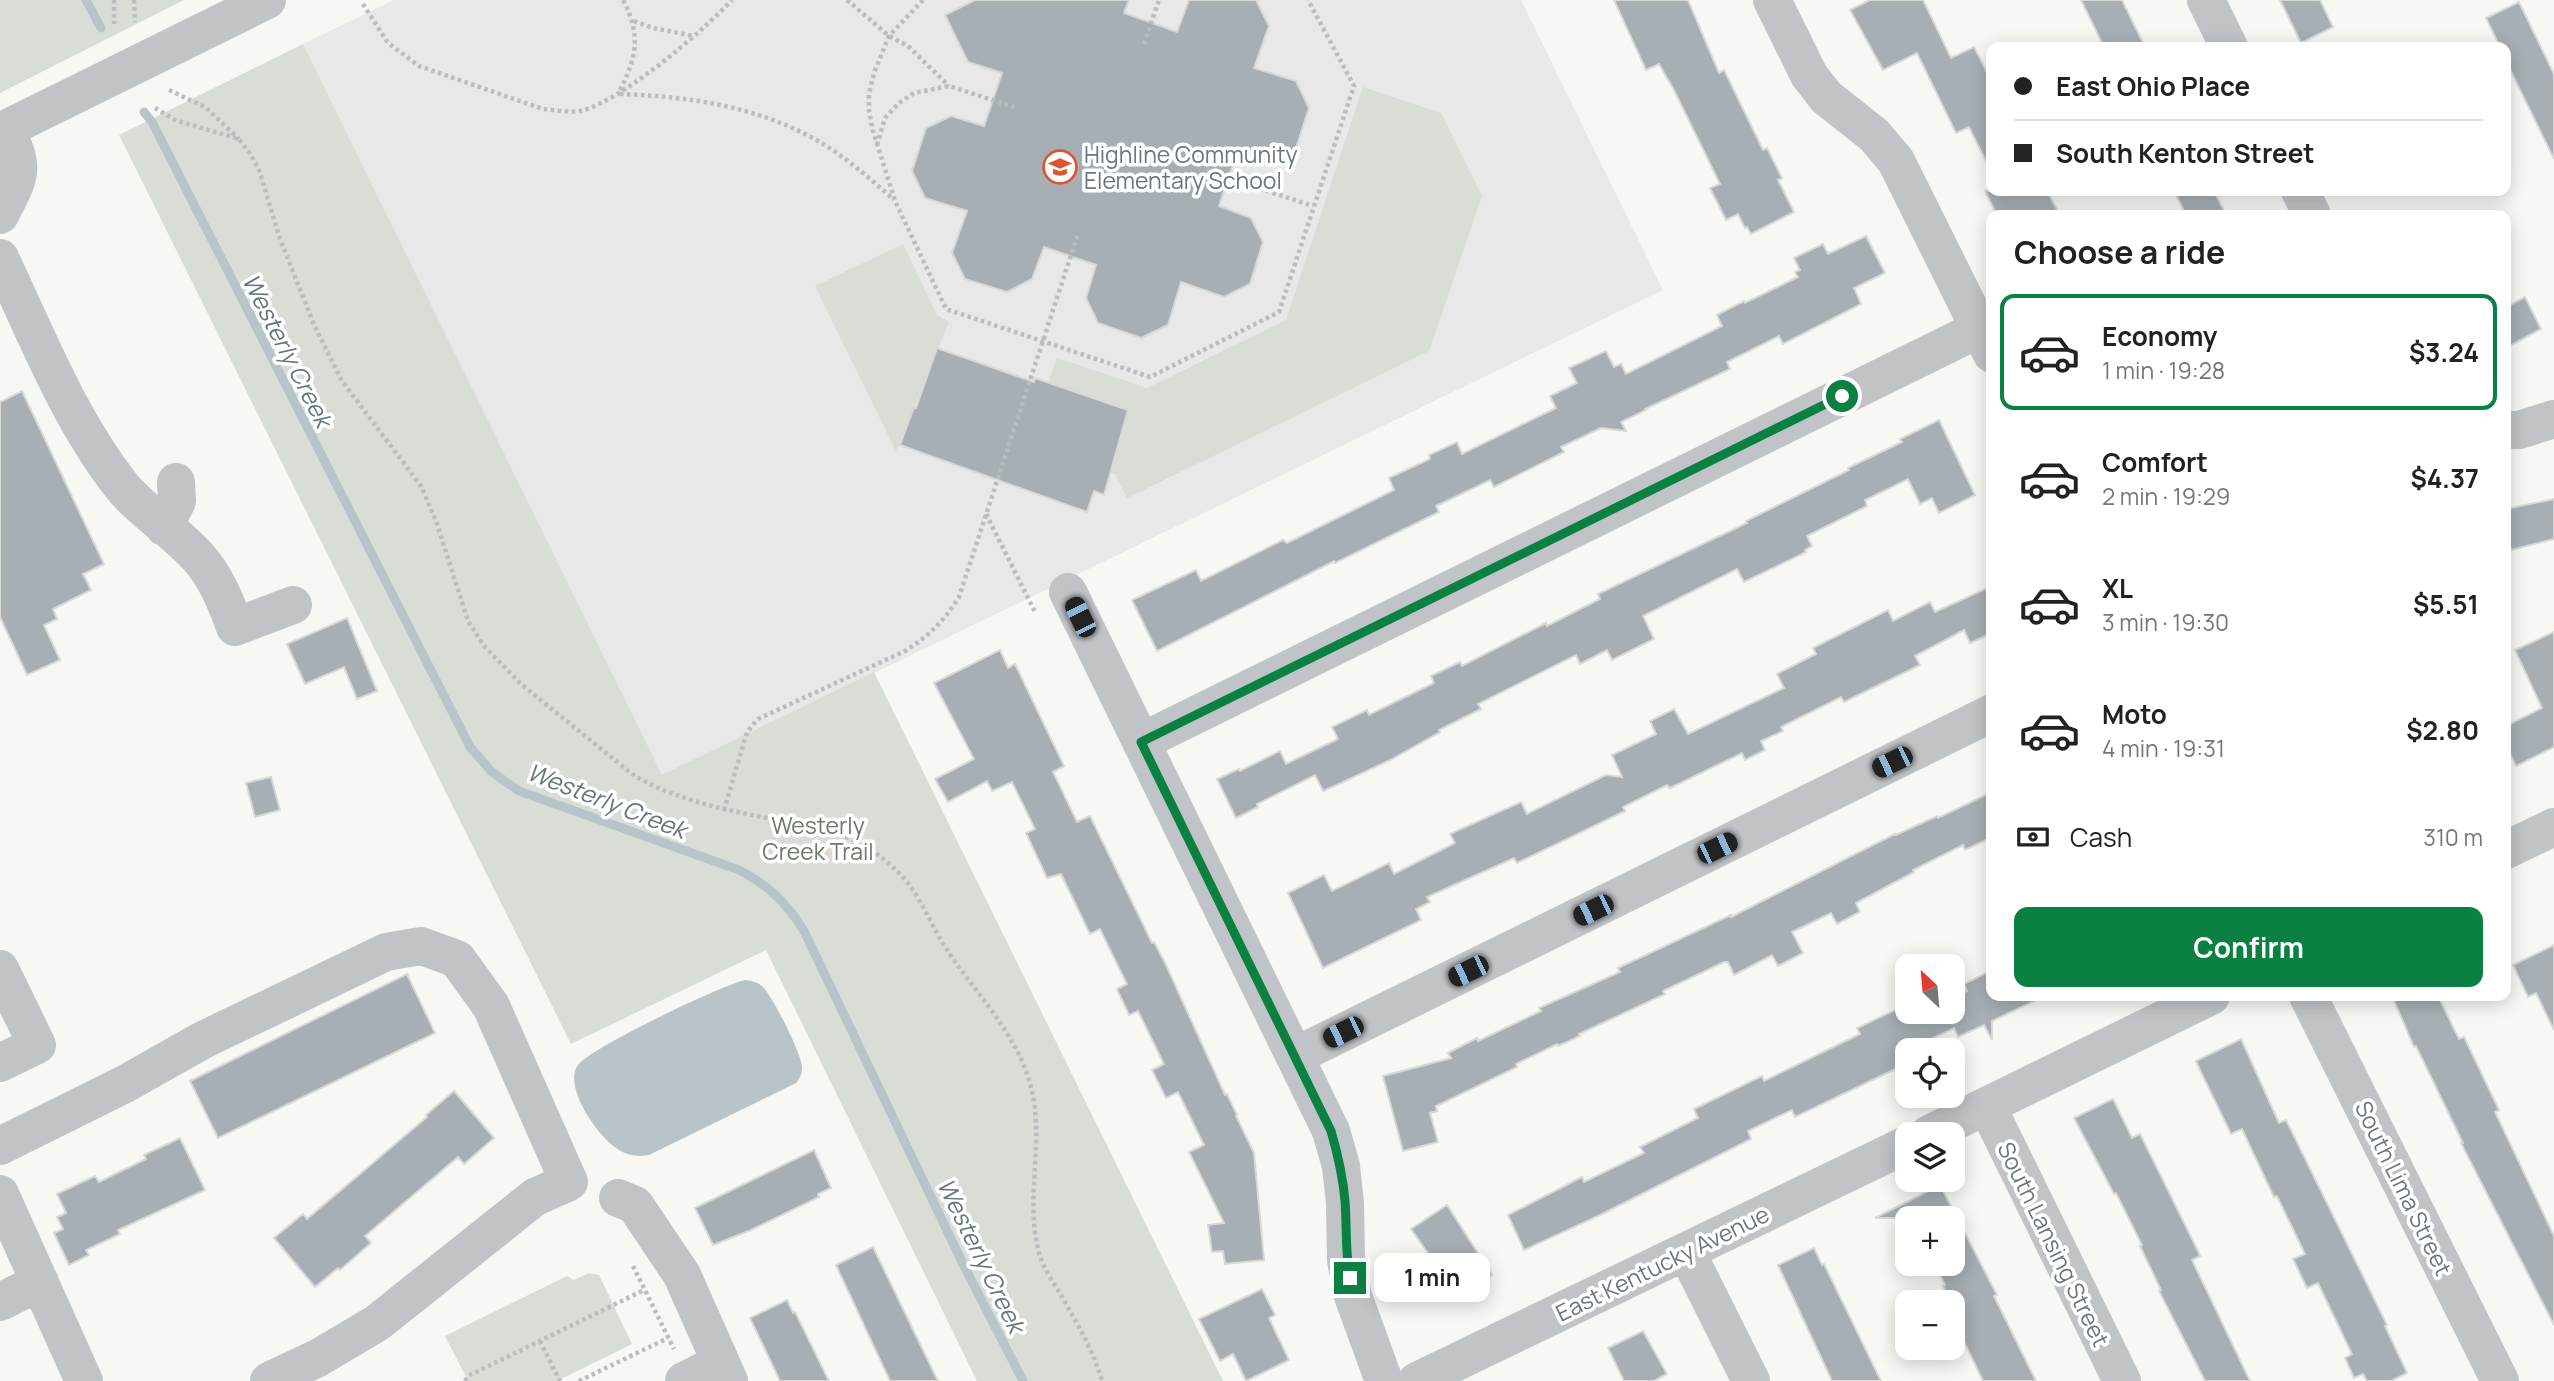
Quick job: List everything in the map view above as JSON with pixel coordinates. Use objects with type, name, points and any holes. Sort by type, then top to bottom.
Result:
[{"type":"street","points":[[0,215],[16,184],[19,169],[17,153],[2,131],[267,0]]},
{"type":"street","points":[[1141,742],[1985,342],[1896,161],[1874,135],[1826,97],[1809,75],[1772,0]]},
{"type":"street","points":[[2206,0],[2227,42]]},
{"type":"street","points":[[0,258],[80,399],[95,447],[122,486],[204,564],[219,588],[236,627],[293,605]]},
{"type":"street","points":[[2511,430],[2554,419]]},
{"type":"street","points":[[164,527],[177,501],[176,482]]},
{"type":"street","points":[[1068,592],[1335,1143],[1344,1191],[1346,1260],[1353,1296],[1384,1381]]},
{"type":"street","points":[[1295,1056],[1986,716]]},
{"type":"street","points":[[2511,848],[2554,827]]},
{"type":"street","points":[[0,1146],[125,1084],[203,1040],[386,952],[421,946],[457,958],[491,1006],[569,1182],[535,1197],[377,1323],[318,1359],[269,1381]]},
{"type":"street","points":[[0,969],[37,1045],[0,1063]]},
{"type":"street","points":[[1954,1122],[2201,1001]]},
{"type":"street","name":"South Lima Street","points":[[2310,1001],[2500,1381]]},
{"type":"street","name":"South Lansing Street","points":[[1987,1106],[2122,1381]]},
{"type":"street","name":"East Kentucky Avenue","points":[[1417,1381],[1895,1150]]},
{"type":"street","points":[[0,1194],[84,1381]]},
{"type":"street","points":[[618,1198],[635,1205],[682,1275],[725,1372],[684,1381]]},
{"type":"street","points":[[1686,1251],[1751,1381]]},
{"type":"street","points":[[0,1302],[40,1282]]},
{"type":"path","points":[[114,0],[114,24]]},
{"type":"path","points":[[134,0],[135,22]]},
{"type":"path","points":[[618,94],[630,71],[635,49],[634,21],[623,0]]},
{"type":"path","points":[[363,4],[388,43],[419,66],[543,109],[579,111],[618,94],[694,36],[732,0]]},
{"type":"path","points":[[847,0],[889,36],[908,46],[949,86],[1014,107]]},
{"type":"path","points":[[923,0],[889,36],[874,73],[869,94],[869,111],[895,201],[946,309],[1150,377],[1279,312],[1354,86],[1308,0]]},
{"type":"path","points":[[1144,44],[1158,0]]},
{"type":"path","points":[[634,21],[653,29],[694,36]]},
{"type":"path","points":[[877,145],[885,118],[899,103],[914,93],[949,86]]},
{"type":"path","points":[[169,90],[205,107],[239,139],[260,170],[279,239],[315,327],[342,381],[421,486],[436,521],[462,605],[484,646],[521,684],[632,774],[665,792],[724,810],[846,836],[882,858],[898,871],[912,889],[942,942],[1000,1023],[1020,1058],[1033,1092],[1038,1129],[1033,1227],[1040,1257],[1087,1340],[1102,1381]]},
{"type":"path","points":[[618,94],[699,101],[771,120],[803,133],[832,150],[860,169],[895,201]]},
{"type":"path","points":[[155,108],[175,120],[239,139]]},
{"type":"path","points":[[1206,171],[1313,206]]},
{"type":"path","points":[[724,810],[747,732],[758,719],[905,651],[927,637],[944,620],[959,597],[1078,234]]},
{"type":"path","points":[[986,513],[1036,614]]},
{"type":"path","points":[[579,1381],[668,1338],[628,1255]]},
{"type":"path","points":[[465,1381],[468,1376],[644,1290]]},
{"type":"path","points":[[540,1341],[560,1381]]},
{"type":"shaded area","points":[[394,0],[1521,0],[1663,290],[662,776],[303,44]]},
{"type":"shaded area","points":[[745,980],[760,984],[764,988],[787,1027],[802,1068],[796,1083],[649,1155],[630,1155],[611,1144],[593,1124],[579,1098],[574,1074],[578,1065],[606,1045],[657,1018]]},
{"type":"green space","points":[[0,0],[184,0],[0,93]]},
{"type":"green space","name":"Westerly Creek Trail","points":[[303,44],[662,775],[874,672],[1223,1381],[977,1381],[766,950],[571,1044],[119,135]]},
{"type":"green space","points":[[1363,87],[1441,113],[1482,196],[1429,351],[1127,498],[1115,474],[1028,441],[1057,358],[1147,388],[1286,320]]},
{"type":"green space","points":[[903,244],[937,315],[949,322],[896,451],[815,286]]},
{"type":"green space","points":[[589,1273],[599,1275],[632,1344],[557,1381],[468,1381],[445,1336],[567,1276],[574,1280]]},
{"type":"building","name":"Highline Community Elementary School","points":[[975,0],[1129,0],[1124,13],[1177,32],[1189,0],[1256,0],[1269,26],[1254,68],[1296,81],[1309,108],[1295,151],[1270,163],[1237,153],[1219,206],[1251,218],[1263,242],[1250,284],[1224,297],[1181,282],[1168,325],[1141,338],[1098,323],[1086,298],[1096,265],[1044,247],[1032,279],[1007,292],[965,279],[952,253],[967,211],[925,198],[912,171],[926,128],[951,116],[984,126],[1002,73],[968,62],[945,15]]},
{"type":"building","points":[[1614,0],[1688,0],[1719,73],[1724,70],[1763,150],[1767,148],[1782,178],[1778,180],[1794,212],[1751,234],[1738,214],[1726,220],[1710,188],[1720,184],[1674,90],[1659,64],[1646,70]]},
{"type":"building","points":[[1870,0],[1923,0],[1951,58],[1974,47],[1986,70],[1986,161],[1969,127],[1956,133],[1917,53],[1883,70],[1850,10]]},
{"type":"building","points":[[2081,0],[2122,0],[2143,42],[2102,42]]},
{"type":"building","points":[[2280,0],[2320,0],[2333,27],[2301,42]]},
{"type":"building","points":[[2519,2],[2554,74],[2554,159],[2511,71],[2511,42],[2498,42],[2486,18]]},
{"type":"building","points":[[1988,196],[2050,196],[2057,210],[1994,210]]},
{"type":"building","points":[[2176,196],[2216,196],[2224,210],[2184,210]]},
{"type":"building","points":[[1866,236],[1885,273],[1854,288],[1861,304],[1783,344],[1779,336],[1727,362],[1730,369],[1621,422],[1626,431],[1601,428],[1561,447],[1564,452],[1494,487],[1490,480],[1436,506],[1439,512],[1335,563],[1334,561],[1157,651],[1132,600],[1196,570],[1201,581],[1283,540],[1287,543],[1394,490],[1389,478],[1430,459],[1429,455],[1457,442],[1462,454],[1556,408],[1550,396],[1577,383],[1569,368],[1606,351],[1614,367],[1621,364],[1626,374],[1722,326],[1717,315],[1798,277],[1795,272],[1800,270],[1794,258],[1823,244],[1828,254]]},
{"type":"building","points":[[2525,297],[2541,329],[2511,345],[2511,304]]},
{"type":"building","points":[[937,348],[1034,382],[1035,378],[1128,410],[1104,495],[1094,491],[1087,512],[900,445]]},
{"type":"building","points":[[22,391],[104,564],[83,574],[91,590],[53,609],[57,619],[44,625],[60,660],[27,675],[0,617],[0,402]]},
{"type":"building","points":[[1939,420],[1975,495],[1939,513],[1932,498],[1920,504],[1908,479],[1865,500],[1867,506],[1807,536],[1812,546],[1805,550],[1806,552],[1744,582],[1737,569],[1643,616],[1654,639],[1612,660],[1607,650],[1580,664],[1576,655],[1478,704],[1481,709],[1439,730],[1440,732],[1392,759],[1323,791],[1315,775],[1257,804],[1258,807],[1236,818],[1217,779],[1280,751],[1286,764],[1338,739],[1332,727],[1367,710],[1369,715],[1434,683],[1431,676],[1460,662],[1462,666],[1546,623],[1547,626],[1600,599],[1598,594],[1747,523],[1746,521],[1849,470],[1848,468],[1902,442],[1900,439]]},
{"type":"building","points":[[2554,499],[2554,539],[2511,550],[2511,508]]},
{"type":"building","points":[[1986,589],[1986,636],[1970,643],[1964,630],[1915,656],[1920,665],[1844,702],[1841,697],[1781,727],[1783,731],[1761,741],[1765,750],[1745,760],[1742,753],[1670,788],[1667,785],[1623,807],[1625,811],[1517,863],[1514,858],[1427,897],[1430,902],[1416,909],[1421,920],[1323,968],[1288,893],[1324,875],[1332,891],[1389,863],[1394,874],[1455,843],[1450,834],[1521,802],[1527,814],[1606,775],[1622,777],[1612,755],[1656,734],[1650,721],[1674,709],[1688,734],[1784,688],[1777,674],[1816,654],[1813,648],[1888,610],[1893,621],[1930,602],[1935,612]]},
{"type":"building","points":[[347,618],[377,691],[357,699],[344,667],[305,684],[287,644]]},
{"type":"building","points":[[2554,632],[2554,747],[2516,766],[2511,756],[2511,724],[2542,708],[2515,650]]},
{"type":"building","points":[[1000,650],[1008,668],[1015,664],[1064,766],[1053,772],[1077,822],[1090,816],[1152,943],[1154,942],[1166,965],[1254,1153],[1264,1260],[1225,1264],[1223,1251],[1212,1252],[1208,1225],[1224,1223],[1189,1152],[1204,1145],[1178,1092],[1166,1098],[1152,1070],[1164,1064],[1138,1011],[1129,1015],[1117,989],[1127,984],[1100,929],[1090,934],[1061,874],[1047,878],[1026,833],[1035,829],[1012,782],[992,791],[987,781],[948,802],[935,779],[974,759],[934,683]]},
{"type":"building","points":[[271,777],[280,810],[255,817],[246,783]]},
{"type":"building","points":[[1986,795],[1986,840],[1965,850],[1963,845],[1913,870],[1914,872],[1856,903],[1860,912],[1837,924],[1831,913],[1792,932],[1803,953],[1778,966],[1772,955],[1734,975],[1728,962],[1724,962],[1663,991],[1665,994],[1516,1064],[1517,1067],[1436,1106],[1437,1111],[1430,1113],[1438,1142],[1403,1151],[1383,1076],[1451,1058],[1448,1053],[1620,972],[1618,968],[1731,917],[1895,834],[1937,816],[1938,818]]},
{"type":"building","points":[[2554,945],[2554,1030],[2536,993],[2528,997],[2513,965]]},
{"type":"building","points":[[1986,973],[1986,1001],[2034,1001],[1992,1021],[1992,1040],[1984,1025],[1958,1037],[1954,1028],[1933,1038],[1895,1038],[1895,1069],[1795,1117],[1792,1110],[1748,1131],[1751,1139],[1524,1250],[1508,1215],[1582,1177],[1584,1182],[1644,1153],[1640,1147],[1698,1118],[1694,1109],[1762,1076],[1764,1081],[1860,1034],[1857,1028],[1895,1010],[1895,1024],[1965,1024],[1965,984]]},
{"type":"building","points":[[407,974],[435,1033],[218,1138],[190,1081]]},
{"type":"building","points":[[2394,1001],[2440,1001],[2459,1039],[2464,1037],[2499,1110],[2495,1112],[2554,1236],[2554,1325],[2461,1143],[2416,1046],[2414,1047]]},
{"type":"building","points":[[2241,1039],[2279,1123],[2286,1120],[2387,1325],[2385,1326],[2407,1373],[2391,1381],[2367,1381],[2363,1374],[2354,1378],[2345,1358],[2352,1354],[2318,1283],[2307,1288],[2293,1259],[2305,1254],[2277,1196],[2274,1197],[2242,1129],[2231,1134],[2199,1068],[2196,1061]]},
{"type":"building","points":[[454,1091],[494,1138],[464,1164],[458,1157],[365,1236],[371,1243],[315,1287],[274,1238],[303,1214],[307,1219]]},
{"type":"building","points":[[2113,1099],[2132,1138],[2140,1134],[2197,1249],[2200,1256],[2192,1260],[2250,1381],[2205,1381],[2159,1291],[2161,1290],[2140,1246],[2142,1245],[2074,1118]]},
{"type":"building","points":[[180,1138],[205,1190],[118,1230],[120,1234],[86,1250],[89,1255],[69,1265],[54,1233],[63,1229],[57,1217],[66,1213],[57,1194],[95,1176],[99,1182],[146,1159],[144,1155]]},
{"type":"building","points":[[814,1150],[831,1188],[818,1194],[819,1197],[751,1230],[713,1245],[695,1208]]},
{"type":"building","points":[[1926,1192],[1944,1192],[1951,1206],[1899,1206]]},
{"type":"building","points":[[1447,1205],[1492,1275],[1459,1297],[1411,1229]]},
{"type":"building","points":[[1895,1208],[1895,1218],[1875,1218]]},
{"type":"building","points":[[1965,1233],[2036,1381],[1983,1381],[1965,1344],[1965,1290],[1945,1290],[1941,1276],[1965,1276]]},
{"type":"building","points":[[873,1247],[938,1381],[890,1381],[836,1265]]},
{"type":"building","points":[[1814,1248],[1881,1381],[1832,1381],[1778,1265]]},
{"type":"building","points":[[1262,1289],[1275,1315],[1269,1318],[1289,1360],[1246,1381],[1233,1354],[1220,1361],[1199,1319]]},
{"type":"building","points":[[787,1300],[829,1381],[780,1381],[750,1318]]},
{"type":"building","points":[[1643,1331],[1667,1374],[1654,1381],[1624,1381],[1608,1348]]},
{"type":"waterway","name":"Westerly Creek","points":[[86,0],[101,28]]},
{"type":"waterway","name":"Westerly Creek","points":[[144,112],[152,122],[470,747],[492,772],[519,791],[739,870],[759,882],[784,903],[804,931],[964,1266],[1023,1381]]},
{"type":"place","name":"Highline Community Elementary School","points":[[1060,167]]},
{"type":"route","points":[[1350,1278],[1346,1260],[1341,1166],[1331,1131],[1141,742],[1842,396]]}]
